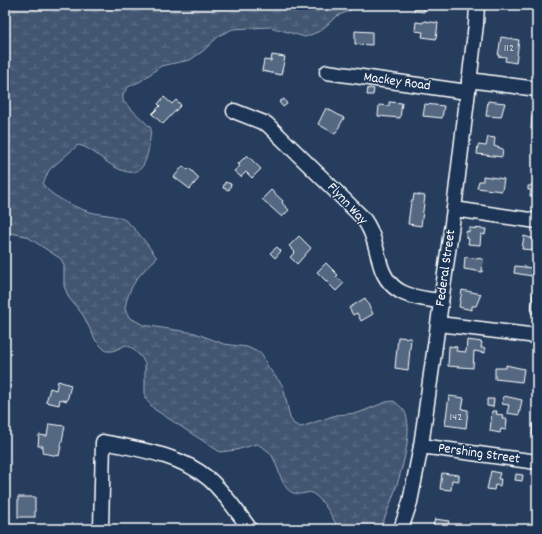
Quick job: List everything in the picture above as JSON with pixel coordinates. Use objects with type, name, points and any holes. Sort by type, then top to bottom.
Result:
[{"type":"street","name":"Federal Street","points":[[401,529],[410,502],[421,446],[439,324],[454,209],[477,5]]},
{"type":"street","name":"Mackey Road","points":[[326,72],[468,86],[537,89]]},
{"type":"street","name":"Flynn Way","points":[[234,111],[267,124],[362,217],[372,235],[382,270],[390,284],[408,296],[441,301]]},
{"type":"street","points":[[454,209],[537,221]]},
{"type":"street","points":[[439,324],[537,336]]},
{"type":"street","points":[[101,529],[103,442],[133,447],[190,466],[213,483],[250,529]]},
{"type":"street","name":"Pershing Street","points":[[421,446],[537,462]]},
{"type":"green space","points":[[5,5],[358,5],[337,16],[320,31],[305,37],[270,27],[233,29],[220,35],[203,51],[190,60],[161,66],[141,81],[128,87],[123,94],[123,101],[151,128],[148,152],[141,168],[135,172],[127,172],[117,168],[89,149],[78,145],[49,170],[43,184],[56,196],[75,207],[123,219],[137,231],[157,258],[136,280],[129,293],[125,309],[129,317],[143,325],[195,333],[224,344],[247,347],[262,354],[268,367],[283,386],[290,418],[294,424],[301,427],[336,415],[358,413],[386,402],[394,401],[405,412],[408,423],[408,438],[405,454],[396,488],[380,529],[339,529],[327,508],[315,495],[310,492],[299,494],[286,488],[273,457],[265,449],[257,444],[236,450],[220,452],[154,409],[145,398],[145,364],[142,358],[132,348],[126,345],[113,351],[106,351],[96,341],[83,315],[69,298],[64,286],[64,265],[61,259],[26,236],[5,232]]},
{"type":"building","points":[[415,5],[425,5],[424,12],[414,11]]},
{"type":"building","points":[[424,21],[438,23],[436,39],[422,37],[423,32],[415,31],[416,22],[423,23]]},
{"type":"building","points":[[355,31],[372,32],[372,45],[355,44]]},
{"type":"building","points":[[501,37],[519,40],[516,63],[505,61],[506,57],[498,56]]},
{"type":"building","points":[[272,55],[285,57],[281,75],[262,71],[264,60],[271,61]]},
{"type":"building","points":[[368,88],[374,89],[373,95],[367,95]]},
{"type":"building","points":[[164,97],[172,104],[176,100],[181,105],[163,124],[152,114],[160,106],[158,104]]},
{"type":"building","points":[[284,99],[287,104],[283,107],[279,102]]},
{"type":"building","points":[[488,101],[505,103],[501,117],[486,116]]},
{"type":"building","points":[[389,102],[402,103],[400,118],[378,116],[379,105],[389,106]]},
{"type":"building","points":[[425,104],[444,106],[442,118],[423,116]]},
{"type":"building","points":[[326,108],[344,118],[335,134],[318,124]]},
{"type":"building","points":[[532,116],[537,117],[537,130],[531,129]]},
{"type":"building","points":[[488,137],[495,138],[494,146],[503,149],[502,157],[477,154],[478,145],[486,146]]},
{"type":"building","points":[[247,155],[261,169],[252,178],[246,172],[241,177],[234,171],[240,166],[238,164]]},
{"type":"building","points":[[183,166],[188,170],[189,168],[199,178],[190,189],[174,177]]},
{"type":"building","points":[[483,176],[504,179],[502,191],[477,188],[479,181],[483,181]]},
{"type":"building","points":[[225,182],[231,184],[229,190],[223,188]]},
{"type":"building","points":[[532,184],[537,185],[537,197],[530,196],[531,190],[528,190],[528,186],[531,186]]},
{"type":"building","points":[[271,190],[283,201],[282,203],[289,210],[282,217],[262,199]]},
{"type":"building","points":[[414,194],[425,196],[421,226],[408,224],[411,201],[413,201]]},
{"type":"building","points":[[469,228],[486,229],[485,235],[481,234],[480,245],[468,244],[469,239],[466,238],[466,231],[469,232]]},
{"type":"building","points":[[299,236],[311,248],[297,264],[290,257],[295,252],[289,246]]},
{"type":"building","points":[[524,236],[537,240],[537,258],[532,257],[533,250],[522,249]]},
{"type":"building","points":[[277,247],[281,251],[275,258],[270,253]]},
{"type":"building","points":[[465,257],[483,259],[482,272],[464,269]]},
{"type":"building","points":[[326,263],[338,275],[336,277],[344,283],[336,291],[317,272]]},
{"type":"building","points":[[515,266],[533,268],[532,276],[514,273]]},
{"type":"building","points":[[462,290],[481,294],[476,306],[472,306],[472,310],[459,307]]},
{"type":"building","points":[[533,293],[537,294],[537,314],[531,313]]},
{"type":"building","points":[[365,298],[373,314],[361,321],[357,313],[353,315],[349,308]]},
{"type":"building","points":[[398,337],[411,338],[408,370],[395,368]]},
{"type":"building","points":[[467,340],[482,342],[481,348],[485,348],[485,353],[474,351],[473,368],[448,366],[449,346],[457,347],[456,351],[466,352]]},
{"type":"building","points":[[506,365],[524,369],[522,382],[495,379],[495,368],[506,368]]},
{"type":"building","points":[[58,381],[71,385],[67,401],[60,399],[59,405],[46,402],[50,388],[56,390]]},
{"type":"building","points":[[449,396],[464,398],[462,409],[468,410],[466,428],[445,425]]},
{"type":"building","points":[[504,396],[522,400],[519,415],[507,413],[509,405],[502,404]]},
{"type":"building","points":[[487,399],[494,399],[493,407],[487,406]]},
{"type":"building","points":[[492,411],[497,411],[496,414],[503,415],[502,419],[507,419],[506,430],[501,429],[500,433],[490,431]]},
{"type":"building","points":[[536,423],[537,436],[532,435],[533,424],[535,425]]},
{"type":"building","points":[[49,424],[65,426],[59,456],[42,453],[43,446],[38,446],[39,435],[47,436]]},
{"type":"building","points":[[491,471],[500,473],[498,479],[501,479],[500,486],[495,485],[494,490],[487,489]]},
{"type":"building","points":[[442,473],[459,475],[459,481],[452,480],[451,490],[440,489]]},
{"type":"building","points":[[516,474],[523,475],[522,481],[515,480]]},
{"type":"building","points":[[18,497],[35,497],[35,517],[18,517]]},
{"type":"building","points":[[435,519],[449,521],[447,529],[432,529]]},
{"type":"building","points":[[472,525],[491,528],[491,529],[472,529]]}]
